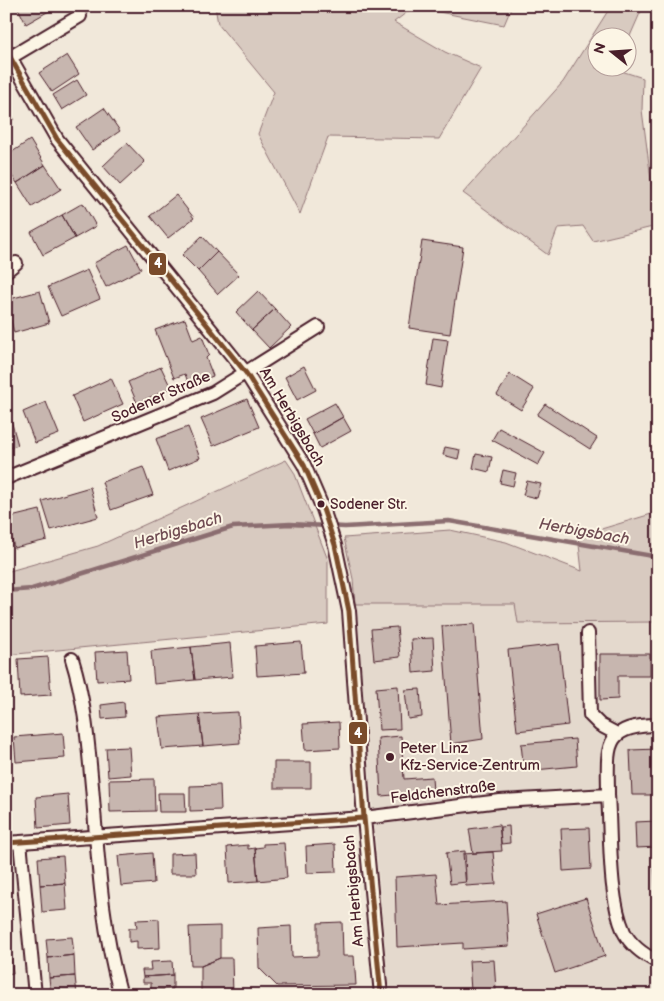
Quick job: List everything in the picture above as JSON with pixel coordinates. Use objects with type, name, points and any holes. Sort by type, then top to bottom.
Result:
[{"type":"street","points":[[7,56],[80,16]]},
{"type":"street","name":"Am Herbigsbach","points":[[7,56],[57,139],[246,373],[304,465],[322,509],[335,545],[349,611],[364,818],[381,995]]},
{"type":"street","name":"Sodener Straße","points":[[6,478],[213,393],[318,327]]},
{"type":"street","points":[[588,633],[590,715],[600,725],[617,734]]},
{"type":"street","points":[[72,659],[79,682],[88,741],[105,926],[120,992]]},
{"type":"street","points":[[658,724],[632,726],[617,734],[610,743],[608,755],[608,795],[616,906],[625,933],[634,947],[658,962]]},
{"type":"street","name":"Feldchenstraße","points":[[6,842],[96,838],[364,818],[500,801],[608,795]]},
{"type":"street","points":[[20,842],[35,995]]},
{"type":"shaded area","points":[[215,6],[512,6],[504,25],[414,7],[394,22],[445,52],[481,68],[439,139],[328,137],[300,214],[258,134],[274,92],[218,24]]},
{"type":"shaded area","points":[[611,6],[648,6],[641,11],[634,28],[597,28]]},
{"type":"shaded area","points":[[586,46],[586,78],[636,78],[636,76],[643,78],[642,110],[657,226],[593,241],[583,226],[558,228],[548,255],[463,193],[563,82]]},
{"type":"shaded area","points":[[286,460],[294,472],[328,560],[328,624],[6,655],[6,572],[98,546]]},
{"type":"shaded area","points":[[658,512],[658,622],[518,623],[515,604],[355,604],[353,579],[344,538],[450,530],[506,542],[582,571],[578,536]]},
{"type":"shaded area","points":[[355,604],[516,604],[518,623],[658,623],[658,995],[389,995]]},
{"type":"building","points":[[17,6],[55,6],[56,7],[26,24]]},
{"type":"building","points":[[67,55],[79,74],[52,92],[39,73]]},
{"type":"building","points":[[77,80],[86,95],[62,110],[53,95]]},
{"type":"building","points":[[6,104],[14,119],[6,123]]},
{"type":"building","points":[[104,108],[120,131],[92,150],[76,127]]},
{"type":"building","points":[[30,140],[45,165],[17,183],[6,167],[6,156]]},
{"type":"building","points":[[127,143],[145,162],[120,185],[103,166]]},
{"type":"building","points":[[45,165],[61,189],[32,207],[17,183]]},
{"type":"building","points":[[176,195],[194,218],[168,238],[150,216]]},
{"type":"building","points":[[83,203],[96,226],[75,238],[62,215]]},
{"type":"building","points":[[62,215],[75,238],[43,255],[31,232]]},
{"type":"building","points":[[202,236],[217,252],[198,271],[182,255]]},
{"type":"building","points":[[422,241],[463,247],[450,334],[409,328]]},
{"type":"building","points":[[128,245],[141,269],[106,287],[94,263]]},
{"type":"building","points":[[217,252],[239,275],[218,294],[198,271]]},
{"type":"building","points":[[87,270],[100,299],[61,316],[48,287]]},
{"type":"building","points":[[40,291],[49,323],[14,333],[6,300]]},
{"type":"building","points":[[258,291],[275,309],[252,330],[236,312]]},
{"type":"building","points":[[275,309],[291,327],[269,348],[252,330]]},
{"type":"building","points":[[185,319],[193,340],[202,336],[209,355],[206,358],[213,376],[189,385],[185,374],[174,378],[155,330]]},
{"type":"building","points":[[433,338],[448,340],[441,388],[426,385]]},
{"type":"building","points":[[304,366],[316,390],[297,400],[285,377]]},
{"type":"building","points":[[161,367],[171,388],[137,403],[128,382]]},
{"type":"building","points":[[510,374],[534,389],[521,410],[497,395]]},
{"type":"building","points":[[111,378],[123,404],[83,422],[72,396]]},
{"type":"building","points":[[247,399],[259,427],[213,446],[201,419]]},
{"type":"building","points":[[46,402],[59,434],[35,443],[23,412]]},
{"type":"building","points":[[335,403],[343,417],[313,434],[305,419]]},
{"type":"building","points":[[545,404],[597,438],[590,449],[537,415]]},
{"type":"building","points":[[9,413],[18,445],[6,449],[6,414]]},
{"type":"building","points":[[343,417],[351,431],[320,448],[313,434]]},
{"type":"building","points":[[188,427],[200,458],[168,471],[156,439]]},
{"type":"building","points":[[499,428],[545,453],[538,465],[492,440]]},
{"type":"building","points":[[445,447],[460,450],[458,459],[443,455]]},
{"type":"building","points":[[476,454],[492,457],[489,472],[473,468]]},
{"type":"building","points":[[143,467],[153,495],[111,510],[102,482]]},
{"type":"building","points":[[503,470],[516,473],[513,486],[500,483]]},
{"type":"building","points":[[527,481],[541,484],[537,498],[523,495]]},
{"type":"building","points":[[90,487],[98,517],[51,530],[42,501]]},
{"type":"building","points":[[40,510],[47,540],[14,548],[7,518]]},
{"type":"building","points":[[474,624],[483,739],[451,744],[442,626]]},
{"type":"building","points":[[397,627],[400,657],[374,660],[371,629]]},
{"type":"building","points":[[433,638],[435,671],[413,673],[411,639]]},
{"type":"building","points":[[301,642],[304,673],[257,676],[255,646]]},
{"type":"building","points":[[230,643],[233,677],[195,680],[191,647]]},
{"type":"building","points":[[559,644],[568,725],[517,731],[508,650]]},
{"type":"building","points":[[191,647],[195,680],[154,684],[151,651]]},
{"type":"building","points":[[127,650],[129,679],[97,681],[95,652]]},
{"type":"building","points":[[600,654],[650,654],[650,676],[618,676],[618,699],[600,700]]},
{"type":"building","points":[[48,657],[51,695],[20,697],[18,659]]},
{"type":"building","points":[[398,686],[400,729],[379,730],[376,688]]},
{"type":"building","points":[[420,689],[422,717],[408,719],[405,690]]},
{"type":"building","points":[[124,702],[125,717],[102,719],[101,705]]},
{"type":"building","points":[[238,712],[240,743],[203,746],[199,714]]},
{"type":"building","points":[[199,714],[203,746],[162,749],[158,717]]},
{"type":"building","points":[[339,722],[340,748],[305,750],[303,724]]},
{"type":"building","points":[[63,733],[65,758],[16,762],[14,737]]},
{"type":"building","name":"Peter Linz Kfz-Service-Zentrum","points":[[401,736],[404,779],[432,777],[433,792],[381,796],[378,738]]},
{"type":"building","points":[[575,739],[577,766],[524,771],[521,744]]},
{"type":"building","points":[[129,747],[131,775],[108,777],[106,748]]},
{"type":"building","points":[[658,749],[658,795],[632,795],[630,750]]},
{"type":"building","points":[[274,762],[311,762],[311,788],[274,788]]},
{"type":"building","points":[[154,779],[155,811],[110,812],[109,780]]},
{"type":"building","points":[[220,785],[221,810],[190,811],[190,786]]},
{"type":"building","points":[[158,793],[185,793],[186,812],[159,812]]},
{"type":"building","points":[[68,794],[70,825],[38,828],[36,797]]},
{"type":"building","points":[[656,821],[658,847],[636,848],[635,822]]},
{"type":"building","points":[[499,825],[502,851],[473,853],[469,829]]},
{"type":"building","points":[[509,826],[510,843],[501,844],[500,827]]},
{"type":"building","points":[[589,828],[591,869],[563,871],[561,829]]},
{"type":"building","points":[[284,843],[287,878],[258,881],[255,848],[263,847],[263,844]]},
{"type":"building","points":[[335,844],[336,872],[307,873],[306,846]]},
{"type":"building","points":[[248,845],[248,849],[255,848],[258,881],[229,883],[227,847]]},
{"type":"building","points":[[465,851],[466,882],[450,884],[446,853]]},
{"type":"building","points":[[493,852],[496,884],[466,886],[463,854]]},
{"type":"building","points":[[152,853],[154,883],[121,886],[118,856]]},
{"type":"building","points":[[195,853],[196,874],[170,874],[170,854]]},
{"type":"building","points":[[63,856],[65,883],[40,885],[38,858]]},
{"type":"building","points":[[654,867],[658,867],[658,932]]},
{"type":"building","points":[[436,874],[439,905],[506,901],[509,946],[463,949],[463,943],[397,947],[395,877]]},
{"type":"building","points":[[65,883],[67,910],[42,912],[40,885]]},
{"type":"building","points":[[586,898],[605,956],[555,973],[536,914]]},
{"type":"building","points":[[159,919],[160,948],[137,949],[137,941],[129,942],[129,928],[137,928],[136,920]]},
{"type":"building","points":[[342,922],[343,956],[354,956],[356,985],[277,986],[259,968],[258,928],[291,926],[292,957],[318,956],[318,923]]},
{"type":"building","points":[[220,926],[220,958],[201,966],[191,966],[189,927]]},
{"type":"building","points":[[72,937],[74,955],[48,958],[46,939]]},
{"type":"building","points":[[6,940],[9,940],[13,973],[6,974]]},
{"type":"building","points":[[74,955],[75,976],[49,978],[48,958]]},
{"type":"building","points":[[220,958],[232,958],[233,995],[201,995],[201,966]]},
{"type":"building","points":[[494,960],[496,990],[471,991],[469,961]]},
{"type":"building","points":[[172,961],[173,975],[143,977],[142,970],[151,970],[150,962]]},
{"type":"building","points":[[173,975],[173,989],[151,990],[151,983],[143,983],[143,977]]},
{"type":"building","points":[[75,976],[77,995],[51,995],[49,978]]},
{"type":"waterway","name":"Herbigsbach","points":[[6,591],[32,589],[233,527],[290,524],[345,527],[449,521],[658,557]]},
{"type":"transit line","name":"4","points":[[6,50],[57,139],[246,373],[304,465],[323,509],[335,545],[349,611],[364,818],[381,995]]},
{"type":"transit line","name":"4","points":[[6,843],[364,818]]},
{"type":"place","name":"Sodener Str.","points":[[321,504]]},
{"type":"place","name":"Peter Linz Kfz-Service-Zentrum","points":[[390,757]]}]
